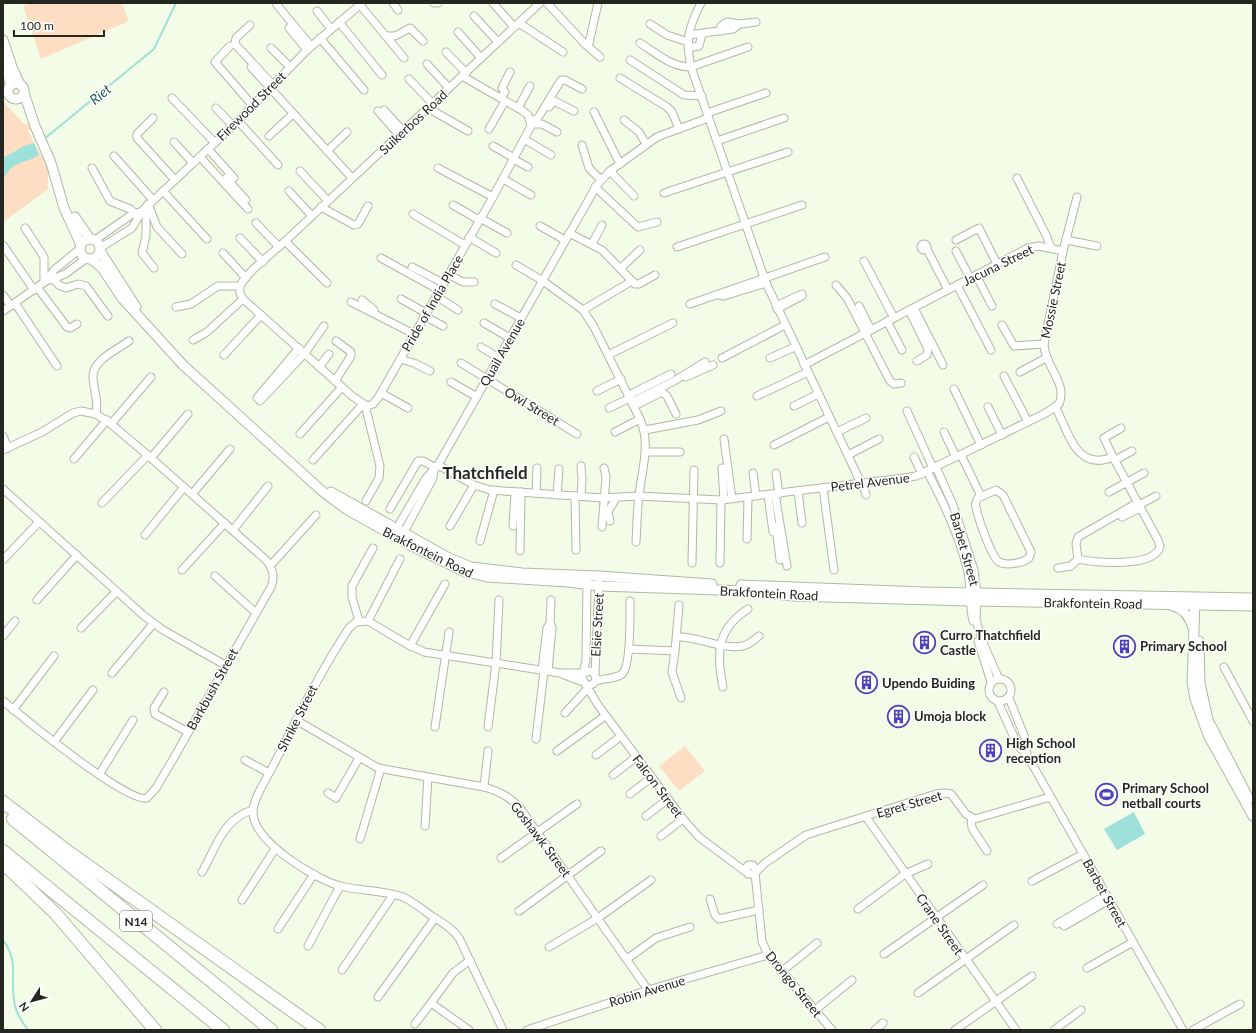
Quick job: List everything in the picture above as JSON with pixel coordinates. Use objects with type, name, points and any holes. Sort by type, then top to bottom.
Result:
[{"type":"highway","points":[[3,802],[135,899],[319,1030]]},
{"type":"highway","name":"N14","points":[[3,810],[38,841],[271,1030]]},
{"type":"highway","name":"N14","points":[[3,851],[223,1030]]},
{"type":"highway","points":[[3,863],[65,923],[155,1030]]},
{"type":"street","points":[[393,3],[398,10]]},
{"type":"street","points":[[493,3],[516,25],[560,53]]},
{"type":"street","name":"Suikerbos Road","points":[[243,282],[321,207],[540,3]]},
{"type":"street","points":[[547,3],[585,44],[600,57]]},
{"type":"street","points":[[589,43],[598,3]]},
{"type":"street","points":[[596,27],[601,3]]},
{"type":"street","points":[[701,3],[691,22],[688,42],[691,67],[745,224],[776,307],[862,483],[866,495]]},
{"type":"street","points":[[359,4],[404,58]]},
{"type":"street","name":"Firewood Street","points":[[96,245],[129,230],[144,209],[236,123],[309,48],[359,4]]},
{"type":"street","points":[[277,5],[309,48]]},
{"type":"street","points":[[317,11],[331,29]]},
{"type":"street","points":[[474,16],[498,42]]},
{"type":"street","points":[[339,22],[382,75]]},
{"type":"street","points":[[688,42],[702,34],[721,31],[721,26],[727,22],[740,24],[756,22]]},
{"type":"street","points":[[650,24],[666,34],[699,46],[702,34]]},
{"type":"street","points":[[250,25],[236,38],[235,44],[293,114],[352,178]]},
{"type":"street","points":[[289,28],[309,48]]},
{"type":"street","points":[[386,36],[395,36],[410,28],[423,41]]},
{"type":"street","points":[[458,32],[481,58]]},
{"type":"street","points":[[320,38],[364,90]]},
{"type":"street","name":"Brakfontein Road","points":[[3,40],[35,126],[72,213],[96,245],[144,321]]},
{"type":"street","points":[[640,43],[674,64],[691,67],[748,47]]},
{"type":"street","points":[[230,46],[215,62],[253,106]]},
{"type":"street","points":[[271,48],[290,67]]},
{"type":"street","points":[[446,52],[464,74],[528,115],[531,122]]},
{"type":"street","name":"Brakfontein Road","points":[[3,58],[11,86],[9,94],[24,109],[35,126]]},
{"type":"street","points":[[630,60],[684,95],[702,96]]},
{"type":"street","points":[[427,64],[449,88]]},
{"type":"street","points":[[251,67],[271,87]]},
{"type":"street","points":[[502,88],[510,72]]},
{"type":"street","points":[[409,78],[430,106],[468,131]]},
{"type":"street","points":[[620,78],[672,112],[679,129]]},
{"type":"street","points":[[540,119],[561,80],[566,80],[582,89]]},
{"type":"street","points":[[11,86],[15,84],[22,89],[21,98],[14,99]]},
{"type":"street","points":[[518,108],[530,86]]},
{"type":"street","points":[[493,93],[497,87],[502,88]]},
{"type":"street","points":[[490,130],[505,100],[505,92],[502,88]]},
{"type":"street","name":"Quail Avenue","points":[[398,534],[429,475],[436,467],[487,379],[595,187],[610,171],[657,137],[766,93]]},
{"type":"street","points":[[172,98],[215,143]]},
{"type":"street","points":[[531,122],[540,119],[554,100],[574,111]]},
{"type":"street","points":[[216,108],[236,123],[278,165]]},
{"type":"street","points":[[381,111],[401,133]]},
{"type":"street","points":[[594,112],[620,164]]},
{"type":"street","points":[[269,136],[293,114]]},
{"type":"street","points":[[153,118],[137,134],[137,138],[175,180]]},
{"type":"street","points":[[717,142],[784,118]]},
{"type":"street","points":[[531,122],[542,124],[559,131],[540,119]]},
{"type":"street","points":[[624,120],[639,132],[646,144]]},
{"type":"street","name":"Pride of India Place","points":[[313,460],[364,404],[373,404],[381,393],[503,179],[524,140],[531,122]]},
{"type":"street","points":[[327,151],[347,132]]},
{"type":"street","points":[[524,140],[551,155]]},
{"type":"street","points":[[174,142],[193,163]]},
{"type":"street","points":[[582,144],[589,168],[601,180]]},
{"type":"street","points":[[493,146],[528,167]]},
{"type":"street","points":[[664,193],[788,152]]},
{"type":"street","points":[[204,153],[234,178]]},
{"type":"street","points":[[204,153],[246,200]]},
{"type":"street","points":[[204,153],[248,209]]},
{"type":"street","points":[[114,156],[144,209],[157,227],[182,254]]},
{"type":"street","name":"Brakfontein Road","points":[[52,166],[64,208],[81,247]]},
{"type":"street","points":[[92,168],[110,201],[144,209]]},
{"type":"street","points":[[438,168],[493,197]]},
{"type":"street","points":[[300,171],[328,201]]},
{"type":"street","points":[[610,171],[634,196]]},
{"type":"street","points":[[1017,178],[1051,248]]},
{"type":"street","points":[[503,179],[531,195]]},
{"type":"street","points":[[595,187],[638,227],[657,222]]},
{"type":"street","points":[[163,191],[207,239]]},
{"type":"street","points":[[289,191],[312,216]]},
{"type":"street","name":"Mossie Street","points":[[1061,401],[1062,389],[1046,358],[1044,344],[1063,251],[1077,197]]},
{"type":"street","points":[[453,205],[502,226]]},
{"type":"street","points":[[677,247],[802,205]]},
{"type":"street","points":[[321,207],[354,225],[358,224],[368,206]]},
{"type":"street","points":[[144,209],[146,236],[142,253],[154,268]]},
{"type":"street","name":"Firewood Street","points":[[96,245],[122,221],[144,209]]},
{"type":"street","points":[[413,214],[465,244]]},
{"type":"street","points":[[481,218],[507,233]]},
{"type":"street","points":[[122,221],[129,230]]},
{"type":"street","points":[[256,223],[327,283]]},
{"type":"street","points":[[594,247],[602,225]]},
{"type":"street","points":[[540,226],[594,247],[609,256],[632,282],[639,284],[655,275]]},
{"type":"street","points":[[265,227],[282,244]]},
{"type":"street","points":[[25,228],[44,257],[48,281]]},
{"type":"street","points":[[956,240],[979,228],[997,264]]},
{"type":"street","points":[[469,237],[496,253]]},
{"type":"street","points":[[240,238],[263,262]]},
{"type":"street","points":[[1066,240],[1097,246]]},
{"type":"street","points":[[3,311],[35,288],[97,256],[96,245],[85,241],[81,247],[54,270],[48,281]]},
{"type":"street","points":[[3,245],[35,288],[68,327],[70,328],[77,324]]},
{"type":"street","name":"Jacuna Street","points":[[804,365],[1032,246],[1063,251]]},
{"type":"street","points":[[81,247],[82,254],[89,259]]},
{"type":"street","points":[[621,268],[640,250]]},
{"type":"street","points":[[925,250],[946,290]]},
{"type":"street","points":[[956,251],[992,306]]},
{"type":"street","points":[[223,254],[243,282]]},
{"type":"street","points":[[690,304],[718,295],[724,296],[733,290],[765,280],[825,257]]},
{"type":"street","points":[[381,258],[440,289]]},
{"type":"street","name":"Brakfontein Road","points":[[89,259],[102,268],[119,294],[183,365],[312,481],[398,534],[471,567],[587,580],[599,586],[748,591],[793,596],[974,597],[1197,601],[1253,606]]},
{"type":"street","points":[[864,261],[902,350]]},
{"type":"street","points":[[64,262],[70,271]]},
{"type":"street","points":[[395,262],[440,289]]},
{"type":"street","points":[[516,266],[543,281],[584,310],[645,430],[645,452],[638,496],[636,542]]},
{"type":"street","points":[[412,267],[440,289],[458,310]]},
{"type":"street","points":[[448,274],[463,282],[474,282]]},
{"type":"street","points":[[48,281],[66,288],[78,284],[86,286],[108,316]]},
{"type":"street","points":[[199,294],[218,282],[243,282]]},
{"type":"street","points":[[243,282],[239,291],[242,298],[335,381],[364,404],[378,458],[380,473],[366,501]]},
{"type":"street","points":[[176,307],[192,304],[218,286],[243,282]]},
{"type":"street","points":[[584,310],[632,282]]},
{"type":"street","points":[[836,285],[847,298],[868,331]]},
{"type":"street","name":"Jacuna Street","points":[[957,285],[991,350]]},
{"type":"street","points":[[3,295],[13,304],[38,335],[57,366]]},
{"type":"street","points":[[193,340],[206,332],[242,298]]},
{"type":"street","points":[[401,299],[443,326]]},
{"type":"street","points":[[362,300],[379,315]]},
{"type":"street","points":[[776,307],[789,301]]},
{"type":"street","points":[[351,302],[414,334]]},
{"type":"street","points":[[495,304],[521,318]]},
{"type":"street","points":[[859,306],[868,331],[890,381],[894,384],[901,384]]},
{"type":"street","points":[[911,309],[928,349],[927,355],[917,361]]},
{"type":"street","points":[[911,309],[943,365]]},
{"type":"street","points":[[224,355],[261,315]]},
{"type":"street","points":[[484,323],[510,338]]},
{"type":"street","points":[[608,355],[673,323]]},
{"type":"street","points":[[722,358],[785,325]]},
{"type":"street","points":[[1002,325],[1014,346],[1044,344]]},
{"type":"street","points":[[259,399],[324,326]]},
{"type":"street","points":[[38,335],[43,338],[57,358]]},
{"type":"street","points":[[94,413],[98,402],[93,376],[95,368],[99,362],[129,341]]},
{"type":"street","points":[[335,381],[351,352],[336,341]]},
{"type":"street","points":[[481,347],[499,358]]},
{"type":"street","points":[[770,358],[796,347]]},
{"type":"street","points":[[319,367],[329,354]]},
{"type":"street","points":[[1020,372],[1046,358]]},
{"type":"street","points":[[400,360],[414,363],[430,371]]},
{"type":"street","name":"Owl Street","points":[[461,362],[577,434]]},
{"type":"street","points":[[631,400],[673,377],[705,362]]},
{"type":"street","points":[[673,377],[681,380],[713,365]]},
{"type":"street","points":[[757,396],[808,372]]},
{"type":"street","points":[[1004,376],[1026,423]]},
{"type":"street","points":[[74,459],[151,377]]},
{"type":"street","points":[[597,391],[620,379]]},
{"type":"street","points":[[451,382],[476,397]]},
{"type":"street","points":[[300,434],[342,387]]},
{"type":"street","points":[[609,408],[631,400],[662,392],[667,396],[676,414]]},
{"type":"street","points":[[381,393],[408,408]]},
{"type":"street","points":[[954,393],[980,446]]},
{"type":"street","points":[[794,406],[818,394]]},
{"type":"street","points":[[1011,396],[1026,423]]},
{"type":"street","name":"Petrel Avenue","points":[[390,509],[418,461],[423,461],[474,485],[494,490],[603,498],[638,496],[726,499],[862,483],[904,482],[1056,408],[1061,401]]},
{"type":"street","points":[[988,407],[1002,435]]},
{"type":"street","points":[[1056,408],[1076,448],[1083,457],[1099,462],[1114,459],[1132,451]]},
{"type":"street","points":[[645,430],[698,420],[721,411]]},
{"type":"street","points":[[907,412],[930,470]]},
{"type":"street","points":[[3,436],[5,449],[42,432],[73,413],[94,413],[109,422],[149,456],[233,530],[270,565],[316,515]]},
{"type":"street","points":[[102,503],[188,414]]},
{"type":"street","points":[[774,445],[829,417]]},
{"type":"street","points":[[837,432],[866,418]]},
{"type":"street","points":[[615,432],[640,419]]},
{"type":"street","points":[[907,420],[930,470]]},
{"type":"street","points":[[1058,568],[1071,566],[1078,559],[1136,562],[1157,552],[1160,546],[1104,438],[1121,428]]},
{"type":"street","points":[[944,432],[981,496]]},
{"type":"street","points":[[720,563],[726,499],[724,439]]},
{"type":"street","points":[[848,455],[879,440]]},
{"type":"street","points":[[193,494],[230,449]]},
{"type":"street","points":[[645,452],[680,452]]},
{"type":"street","points":[[914,457],[930,470]]},
{"type":"street","points":[[576,550],[578,496],[582,479],[581,466]]},
{"type":"street","points":[[536,493],[537,468]]},
{"type":"street","points":[[602,527],[603,498],[606,477],[604,468]]},
{"type":"street","points":[[722,468],[726,499]]},
{"type":"street","points":[[557,495],[559,469]]},
{"type":"street","points":[[692,563],[692,499],[694,470]]},
{"type":"street","name":"Barbet Street","points":[[930,470],[951,502],[974,570],[974,630],[992,682]]},
{"type":"street","name":"Barbet Street","points":[[930,470],[965,562],[974,597],[978,628],[999,679]]},
{"type":"street","points":[[753,473],[756,496]]},
{"type":"street","points":[[773,532],[776,473]]},
{"type":"street","points":[[1109,492],[1144,473]]},
{"type":"street","points":[[450,526],[474,485]]},
{"type":"street","points":[[233,530],[268,486]]},
{"type":"street","points":[[145,534],[184,487]]},
{"type":"street","points":[[823,488],[834,570]]},
{"type":"street","points":[[3,490],[153,624],[225,665]]},
{"type":"street","points":[[480,541],[494,490]]},
{"type":"street","points":[[996,490],[1001,492],[1031,552],[1027,560],[1003,563],[996,559],[976,506],[978,498],[981,496],[996,490]]},
{"type":"street","points":[[798,491],[802,523]]},
{"type":"street","points":[[513,526],[518,492]]},
{"type":"street","points":[[516,539],[518,492]]},
{"type":"street","points":[[518,492],[520,550]]},
{"type":"street","points":[[774,494],[780,560]]},
{"type":"street","points":[[774,494],[787,566]]},
{"type":"street","points":[[1078,559],[1076,544],[1078,537],[1156,496]]},
{"type":"street","points":[[746,539],[748,497]]},
{"type":"street","points":[[610,521],[608,512],[616,498]]},
{"type":"street","points":[[944,505],[951,502]]},
{"type":"street","points":[[1122,517],[1139,505]]},
{"type":"street","points":[[3,560],[39,522]]},
{"type":"street","points":[[182,570],[225,523]]},
{"type":"street","points":[[373,548],[352,586],[352,597],[359,621],[368,622],[410,646],[424,652],[560,673],[584,673],[588,671],[595,678],[616,676],[623,673],[629,649],[630,601]]},
{"type":"street","points":[[37,600],[77,555]]},
{"type":"street","points":[[368,622],[400,559]]},
{"type":"street","name":"Barkbush Street","points":[[99,775],[140,798],[146,798],[151,794],[272,584],[273,577],[270,565]]},
{"type":"street","points":[[215,576],[256,613]]},
{"type":"street","name":"Brakfontein Road","points":[[587,580],[599,576],[724,585],[1160,604],[1253,598]]},
{"type":"street","name":"Elsie Street","points":[[595,678],[599,576]]},
{"type":"street","name":"Elsie Street","points":[[584,673],[587,580]]},
{"type":"street","points":[[410,646],[445,584]]},
{"type":"street","points":[[80,628],[116,592]]},
{"type":"street","points":[[488,727],[496,663],[499,600]]},
{"type":"street","points":[[536,739],[545,671],[547,628],[550,623],[552,600]]},
{"type":"street","points":[[1197,601],[1192,682],[1195,700],[1208,735],[1253,816]]},
{"type":"street","points":[[1197,601],[1200,683],[1203,702],[1208,720],[1253,806]]},
{"type":"street","points":[[1160,604],[1176,607],[1186,614],[1190,620],[1194,635]]},
{"type":"street","points":[[679,605],[673,678],[681,698]]},
{"type":"street","points":[[723,686],[719,663],[720,645],[734,619],[748,609]]},
{"type":"street","points":[[3,636],[15,621]]},
{"type":"street","name":"Shrike Street","points":[[253,810],[269,773],[317,680],[344,634],[352,624],[359,621]]},
{"type":"street","points":[[112,673],[153,624]]},
{"type":"street","points":[[435,727],[449,632]]},
{"type":"street","points":[[677,636],[690,637],[720,645],[743,646],[759,636]]},
{"type":"street","points":[[629,649],[675,651]]},
{"type":"street","points":[[13,710],[54,656]]},
{"type":"street","points":[[1224,667],[1253,721]]},
{"type":"street","points":[[560,673],[585,686],[590,686],[595,678]]},
{"type":"street","points":[[584,673],[582,678],[585,686]]},
{"type":"street","points":[[592,696],[595,678]]},
{"type":"street","points":[[999,679],[1004,679],[1010,685],[1012,691],[1009,698],[998,702],[993,699],[989,693],[992,682],[999,679]]},
{"type":"street","points":[[565,713],[585,686]]},
{"type":"street","name":"Falcon Street","points":[[585,686],[636,757],[683,819],[699,837],[735,864],[751,870]]},
{"type":"street","points":[[54,742],[93,690]]},
{"type":"street","points":[[164,692],[154,708],[155,714],[188,732]]},
{"type":"street","name":"Barbet Street","points":[[1009,698],[1025,738],[1027,755]]},
{"type":"street","points":[[3,701],[54,742],[99,775],[134,720]]},
{"type":"street","name":"Barbet Street","points":[[998,702],[1018,746],[1027,755],[1183,1030]]},
{"type":"street","points":[[566,749],[606,717]]},
{"type":"street","points":[[557,752],[606,717]]},
{"type":"street","name":"Goshawk Street","points":[[296,720],[359,758],[380,768],[484,787],[510,798],[520,807],[648,990]]},
{"type":"street","points":[[596,755],[621,736]]},
{"type":"street","points":[[484,787],[488,751]]},
{"type":"street","points":[[613,775],[636,757]]},
{"type":"street","points":[[328,793],[336,798],[359,758]]},
{"type":"street","points":[[245,760],[269,773]]},
{"type":"street","points":[[360,839],[380,768]]},
{"type":"street","points":[[425,826],[428,777]]},
{"type":"street","points":[[630,794],[652,778]]},
{"type":"street","name":"Egret Street","points":[[751,870],[765,864],[795,842],[806,836],[944,792],[953,795],[971,818],[972,828],[987,851]]},
{"type":"street","points":[[971,818],[983,817],[1050,797]]},
{"type":"street","points":[[646,816],[668,799]]},
{"type":"street","points":[[501,858],[578,804]]},
{"type":"street","points":[[202,872],[225,828],[237,817],[253,810],[260,832],[275,849],[314,874],[340,886],[392,895],[409,901],[455,933],[470,960],[503,1030]]},
{"type":"street","name":"Crane Street","points":[[866,817],[1016,1030]]},
{"type":"street","points":[[661,836],[683,819]]},
{"type":"street","points":[[242,900],[275,849]]},
{"type":"street","points":[[519,911],[569,876],[601,851]]},
{"type":"street","points":[[1032,881],[1083,854]]},
{"type":"street","points":[[858,909],[905,874],[928,864]]},
{"type":"street","name":"Drongo Street","points":[[751,870],[756,887],[762,941],[768,955],[832,1030]]},
{"type":"street","points":[[278,929],[314,874]]},
{"type":"street","points":[[550,947],[598,918],[651,880]]},
{"type":"street","points":[[884,954],[983,885]]},
{"type":"street","points":[[308,946],[340,886]]},
{"type":"street","points":[[342,970],[392,895]]},
{"type":"street","points":[[1060,925],[1107,898]]},
{"type":"street","points":[[710,899],[715,915],[719,919],[759,910]]},
{"type":"street","points":[[378,997],[435,918]]},
{"type":"street","points":[[918,993],[1014,925]]},
{"type":"street","points":[[627,959],[656,938],[690,927]]},
{"type":"street","points":[[1087,968],[1133,942]]},
{"type":"street","points":[[781,972],[817,943]]},
{"type":"street","name":"Robin Avenue","points":[[527,1030],[648,990],[768,955]]},
{"type":"street","points":[[415,1024],[453,973],[470,960]]},
{"type":"street","points":[[955,1030],[996,1003],[1032,976]]},
{"type":"street","points":[[815,1010],[852,980]]},
{"type":"street","points":[[431,1003],[458,1027],[468,1030]]},
{"type":"street","points":[[1193,1030],[1240,1004]]},
{"type":"street","points":[[1054,1030],[1081,1010]]},
{"type":"street","points":[[875,1030],[883,1023]]},
{"type":"shaded area","points":[[30,3],[122,3],[129,21],[41,59],[23,6]]},
{"type":"shaded area","points":[[3,98],[7,106],[25,125],[28,123],[31,129],[28,131],[48,169],[48,189],[3,222]]},
{"type":"shaded area","points":[[685,746],[705,771],[679,791],[659,766]]},
{"type":"shaded area","name":"Primary School netball courts","points":[[1112,786],[1116,794],[1099,804],[1095,796]]},
{"type":"water","points":[[34,143],[39,155],[13,167],[3,181],[3,158],[24,146]]},
{"type":"water","points":[[1134,812],[1145,834],[1117,850],[1104,829]]},
{"type":"waterway","name":"Riet","points":[[44,139],[154,49],[176,3]]},
{"type":"waterway","points":[[3,940],[8,948],[13,964],[13,997],[16,1009],[28,1030]]},
{"type":"place","name":"Curro Thatchfield Castle","points":[[925,642]]},
{"type":"place","name":"Primary School","points":[[1125,646]]},
{"type":"place","name":"Upendo Buiding","points":[[867,683]]},
{"type":"place","name":"Umoja block","points":[[898,716]]},
{"type":"place","name":"High School reception","points":[[991,750]]},
{"type":"place","name":"Primary School netball courts","points":[[1106,795]]},
{"type":"district","name":"Thatchfield","points":[[485,472]]}]
